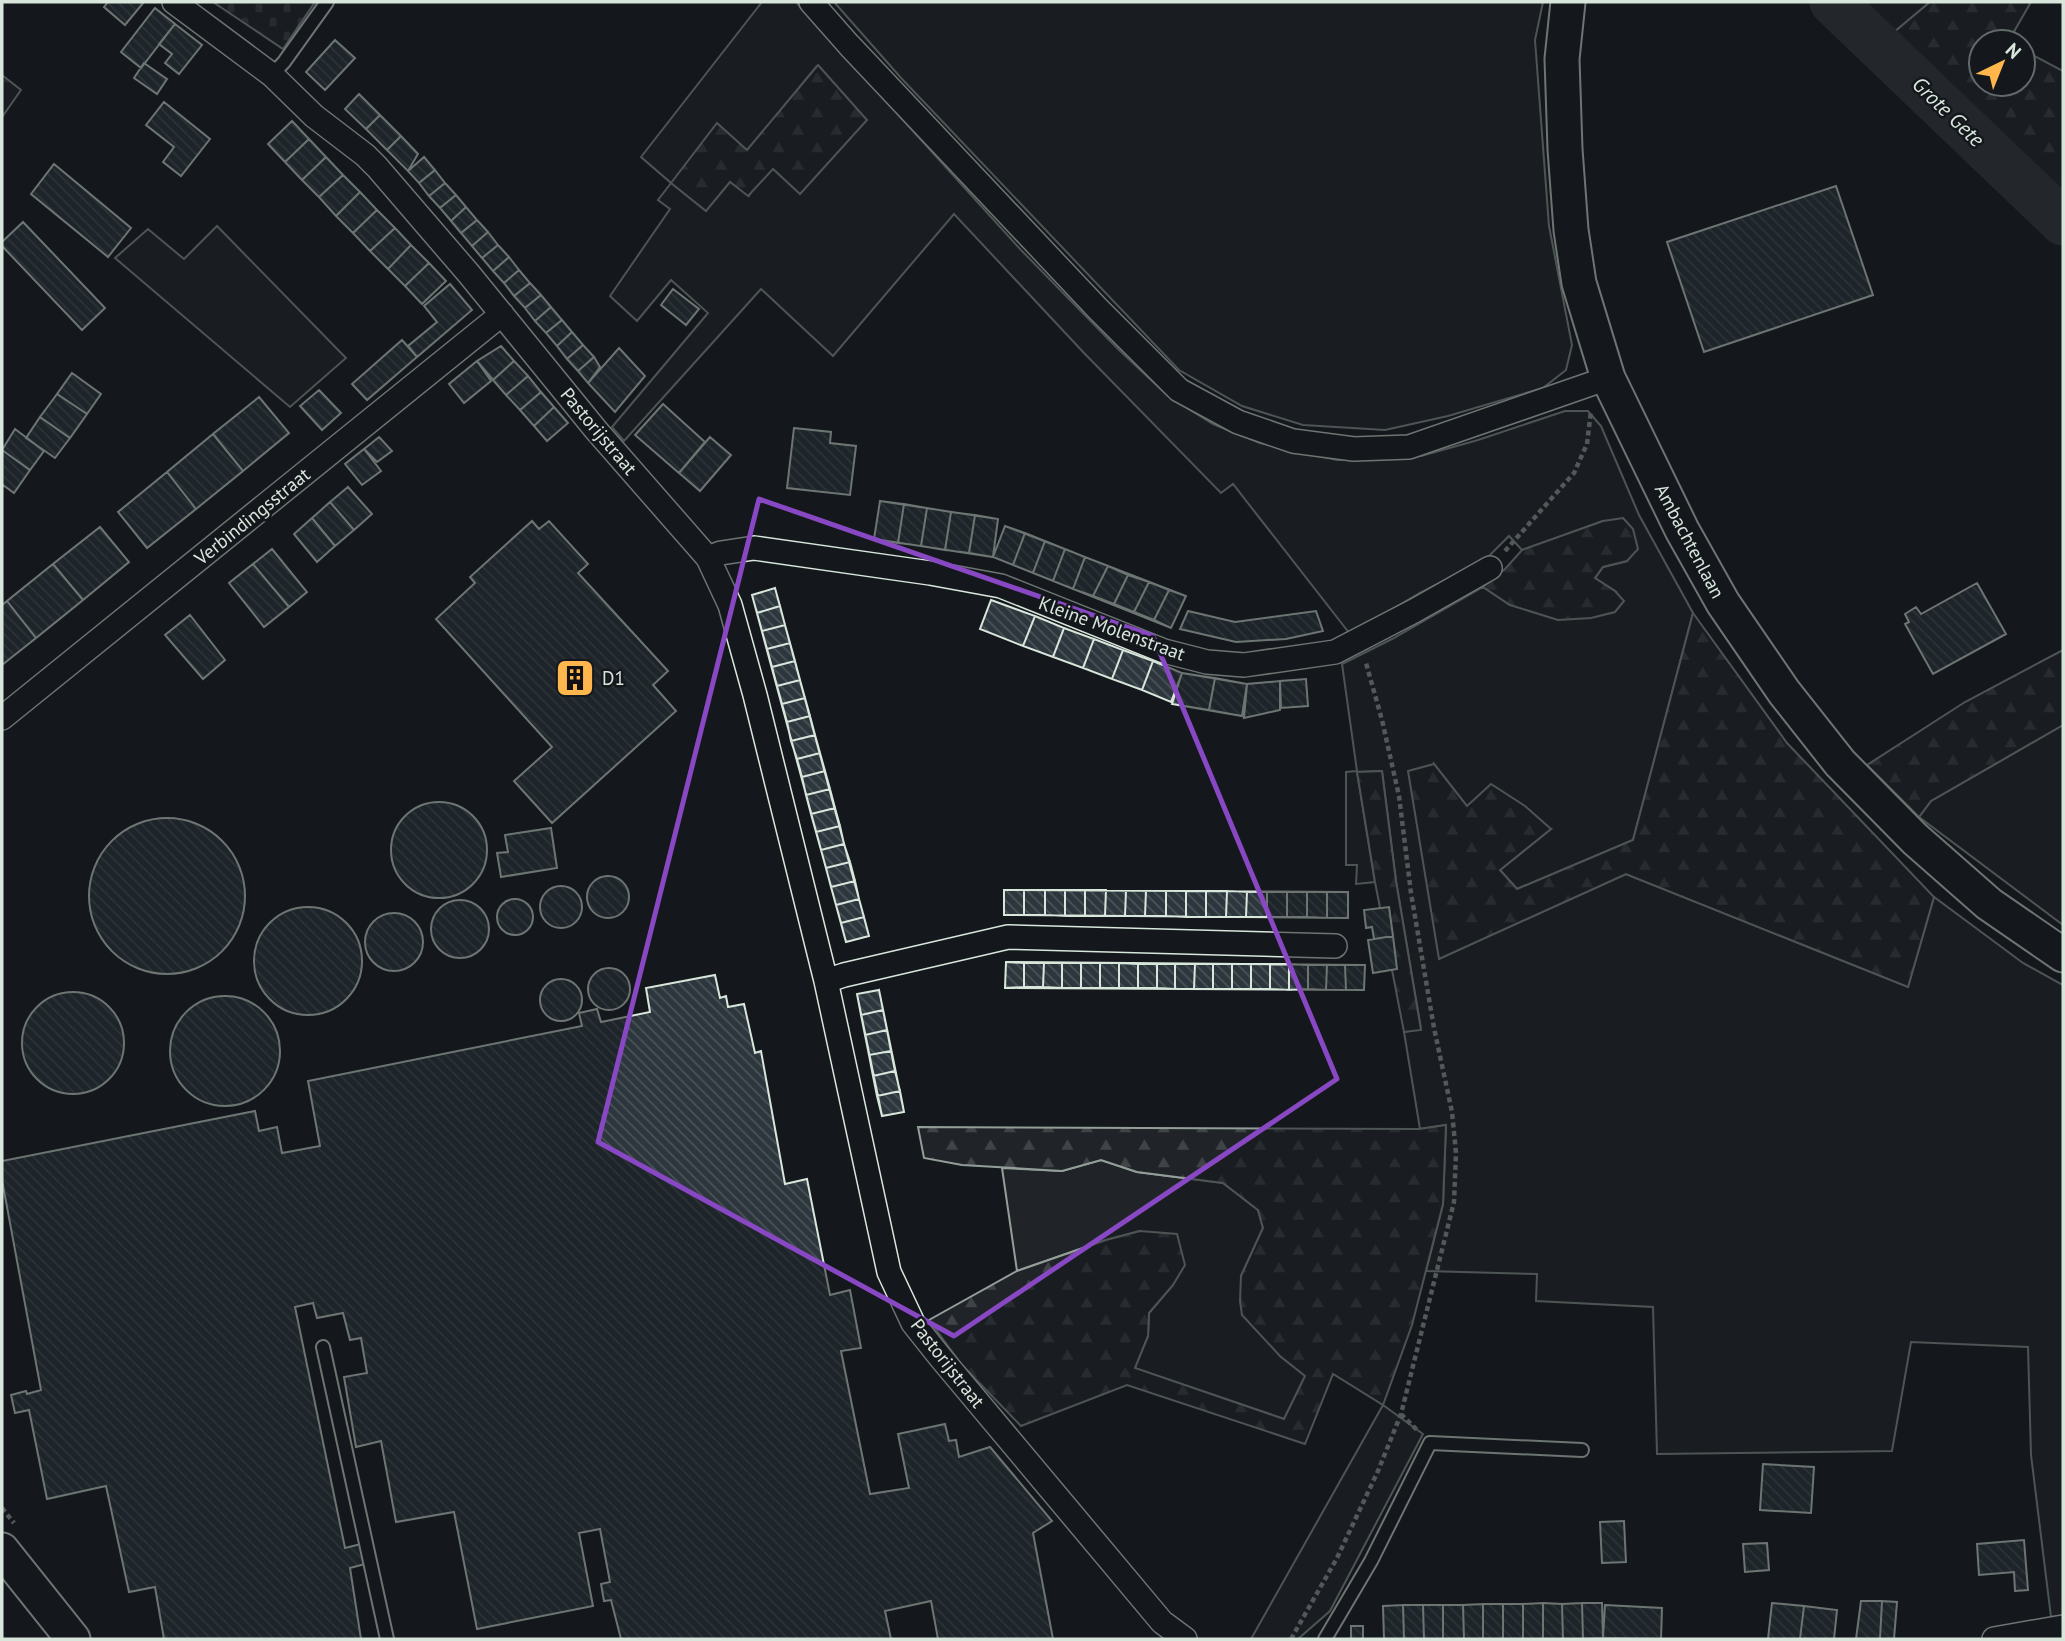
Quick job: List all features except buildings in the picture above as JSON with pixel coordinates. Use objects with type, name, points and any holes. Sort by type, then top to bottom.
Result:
[{"type":"street","name":"Pastorijstraat","points":[[174,2],[272,75],[314,116],[377,167],[596,430],[708,558],[730,605],[755,695],[826,981],[889,1272],[913,1322],[940,1357],[1154,1613],[1185,1639]]},
{"type":"street","points":[[811,2],[1088,299],[1179,390],[1238,422],[1293,441],[1354,449],[1409,447],[1613,390]]},
{"type":"street","name":"Ambachtenlaan","points":[[1568,2],[1562,59],[1571,230],[1579,283],[1613,390],[1682,530],[1723,603],[1784,692],[1832,753],[1915,839],[1980,896],[2063,955]]},
{"type":"street","name":"Verbindingsstraat","points":[[2,718],[502,314]]},
{"type":"street","name":"Kleine Molenstraat","points":[[708,558],[721,553],[754,548],[1001,586],[1164,651],[1208,662],[1244,665],[1335,652],[1490,568]]},
{"type":"street","points":[[826,981],[1008,937],[1335,946]]},
{"type":"street","points":[[2,1550],[73,1639]]},
{"type":"street","points":[[1994,1639],[2063,1627]]},
{"type":"lane","points":[[272,75],[327,2]]},
{"type":"lane","points":[[323,1347],[387,1639]]},
{"type":"lane","points":[[1325,1639],[1371,1561],[1430,1443],[1582,1450]]},
{"type":"path","points":[[1490,568],[1574,473],[1587,444],[1590,412],[1613,390]]},
{"type":"path","points":[[1291,1639],[1337,1558],[1378,1471],[1401,1414],[1454,1202],[1456,1153],[1452,1112],[1420,947],[1399,796],[1368,666],[1352,643]]},
{"type":"highlighted area","points":[[759,499],[1153,636],[1337,1079],[954,1336],[598,1142]]},
{"type":"green space","points":[[213,2],[315,2],[283,49]]},
{"type":"green space","points":[[762,2],[796,2],[1021,250],[1118,349],[1168,396],[1213,424],[1260,443],[1337,460],[1390,459],[1421,456],[1565,411],[1588,411],[1601,426],[1639,515],[1693,613],[1633,840],[1517,889],[1500,870],[1551,829],[1467,806],[1434,764],[1440,958],[1626,874],[1908,987],[1934,897],[2023,963],[2063,985],[2063,1616],[2051,1617],[2031,1455],[2028,1347],[1911,1342],[1892,1451],[1657,1454],[1653,1307],[1536,1301],[1537,1274],[1426,1271],[1443,1204],[1446,1125],[1420,1129],[1404,1032],[1421,1029],[1396,881],[1382,771],[1357,772],[1375,882],[1356,884],[1357,865],[1346,865],[1346,772],[1357,771],[1342,664],[1483,587],[1510,605],[1615,591],[1595,578],[1603,567],[1627,561],[1603,521],[1522,550],[1509,536],[1486,559],[1350,634],[1233,484],[1221,493],[1084,353],[954,214],[833,356],[761,289],[624,441],[612,427],[708,313],[671,280],[637,321],[610,296],[670,209],[658,200],[671,183],[641,157]],"holes":[[[817,66],[749,196],[731,181],[747,151]]]},
{"type":"green space","points":[[834,2],[1543,2],[1535,40],[1549,226],[1572,345],[1566,370],[1543,388],[1448,416],[1385,430],[1303,425],[1242,406],[1179,370],[902,79]]},
{"type":"green space","points":[[1862,2],[1930,2],[1893,33]]},
{"type":"green space","points":[[1930,2],[2031,2],[2016,28],[1967,28],[1967,98],[2037,98],[2037,57],[2063,71],[2063,193],[1893,33]]},
{"type":"green space","points":[[818,65],[867,120],[800,194],[773,169],[748,196],[730,182],[706,211],[671,183],[717,123],[747,150]]},
{"type":"green space","points":[[2,75],[21,90],[2,117]]},
{"type":"green space","points":[[217,226],[346,358],[290,407],[115,258],[148,229],[184,259]]},
{"type":"green space","points":[[1623,518],[1633,529],[1638,549],[1627,561],[1603,567],[1595,578],[1615,591],[1624,601],[1615,612],[1591,618],[1558,620],[1510,605],[1483,587],[1522,550],[1603,521]]},
{"type":"green space","points":[[1693,613],[1787,743],[1934,897],[1908,987],[1626,874],[1439,959],[1408,771],[1434,764],[1467,806],[1491,784],[1525,806],[1551,829],[1500,870],[1517,889],[1633,840]]},
{"type":"green space","points":[[2063,650],[2063,725],[1931,801],[1919,817],[1867,765],[1965,702]]},
{"type":"green space","points":[[2063,725],[2063,925],[1919,817],[1931,801]]},
{"type":"green space","points":[[1382,771],[1396,881],[1421,1030],[1404,1032],[1357,772]]},
{"type":"green space","points":[[1446,1125],[1443,1204],[1412,1325],[1383,1405],[1333,1374],[1305,1444],[1127,1385],[1021,1426],[962,1365],[929,1320],[1017,1271],[1106,1240],[1140,1231],[1177,1234],[1185,1265],[1173,1285],[1149,1313],[1148,1336],[1135,1368],[1284,1419],[1305,1376],[1280,1356],[1242,1315],[1240,1301],[1241,1276],[1263,1228],[1258,1210],[1223,1183],[1137,1172],[1101,1160],[1062,1171],[962,1165],[924,1158],[918,1127],[1419,1129]]},
{"type":"green space","points":[[1101,1160],[1137,1172],[1223,1183],[1258,1210],[1263,1228],[1241,1276],[1280,1356],[1306,1376],[1284,1419],[1134,1368],[1148,1336],[1149,1313],[1173,1285],[1140,1231],[1017,1271],[1002,1168],[1062,1171]]},
{"type":"green space","points":[[1383,1405],[1423,1434],[1330,1611],[1298,1639],[1251,1639]]},
{"type":"waterway","name":"Grote Gete","points":[[1833,2],[2063,222]]},
{"type":"place","name":"D1","points":[[575,678]]}]
